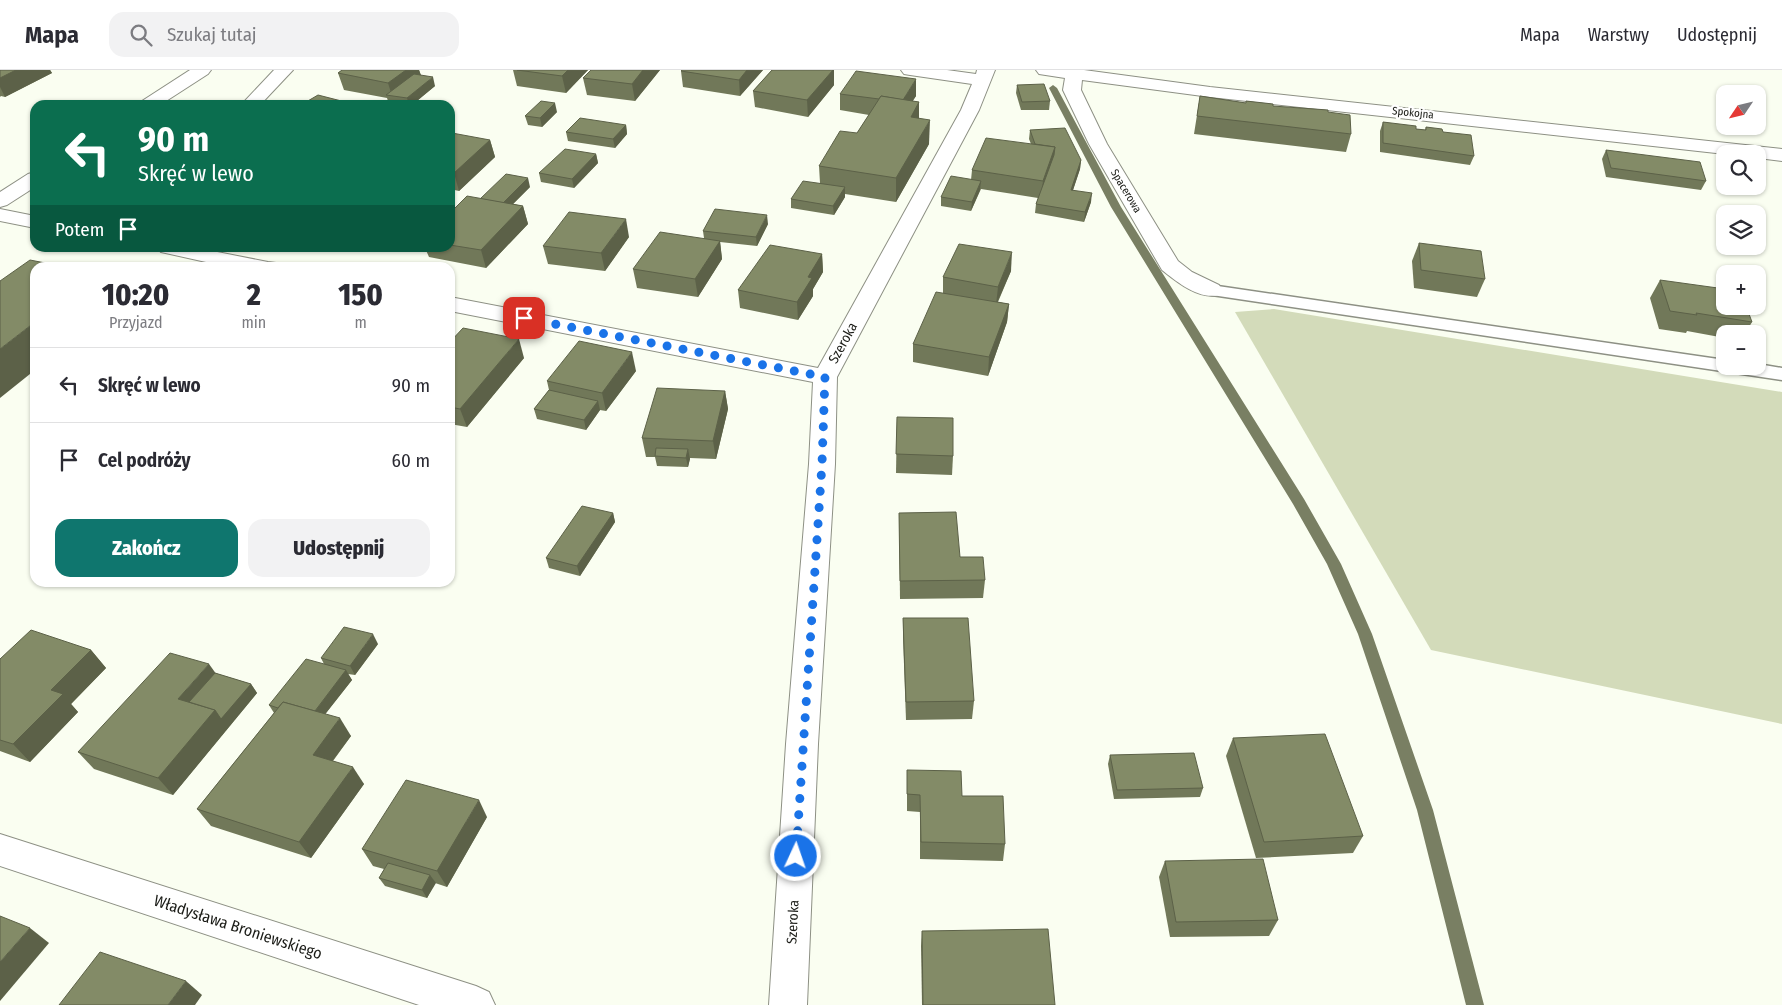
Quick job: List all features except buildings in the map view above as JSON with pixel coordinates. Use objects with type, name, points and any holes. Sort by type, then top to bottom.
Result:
[{"type":"street","points":[[156,100],[202,70]]},
{"type":"street","points":[[255,100],[284,70]]},
{"type":"street","points":[[910,70],[983,75]]},
{"type":"street","name":"Spokojna","points":[[1045,70],[1073,72],[1220,93],[1782,156]]},
{"type":"street","name":"Spacerowa","points":[[1073,72],[1072,90],[1098,144],[1170,265],[1184,277],[1211,290]]},
{"type":"street","name":"Szeroka","points":[[788,1005],[802,744],[822,464],[825,377],[970,110],[983,75]]},
{"type":"street","points":[[0,201],[30,181]]},
{"type":"street","points":[[0,215],[30,221]]},
{"type":"street","points":[[188,252],[238,262]]},
{"type":"street","points":[[455,305],[825,377]]},
{"type":"street","name":"Władysława Broniewskiego","points":[[0,850],[476,1005]]},
{"type":"lane","points":[[1211,290],[1716,365]]},
{"type":"lane","points":[[1766,372],[1782,374]]},
{"type":"green space","points":[[1274,309],[1782,392],[1782,724],[1431,650],[1235,312]]},
{"type":"waterway","points":[[1053,88],[1116,207],[1299,502],[1334,564],[1365,634],[1425,810],[1475,1005]]},
{"type":"route","points":[[524,318],[825,377],[822,464],[796,856]]}]
